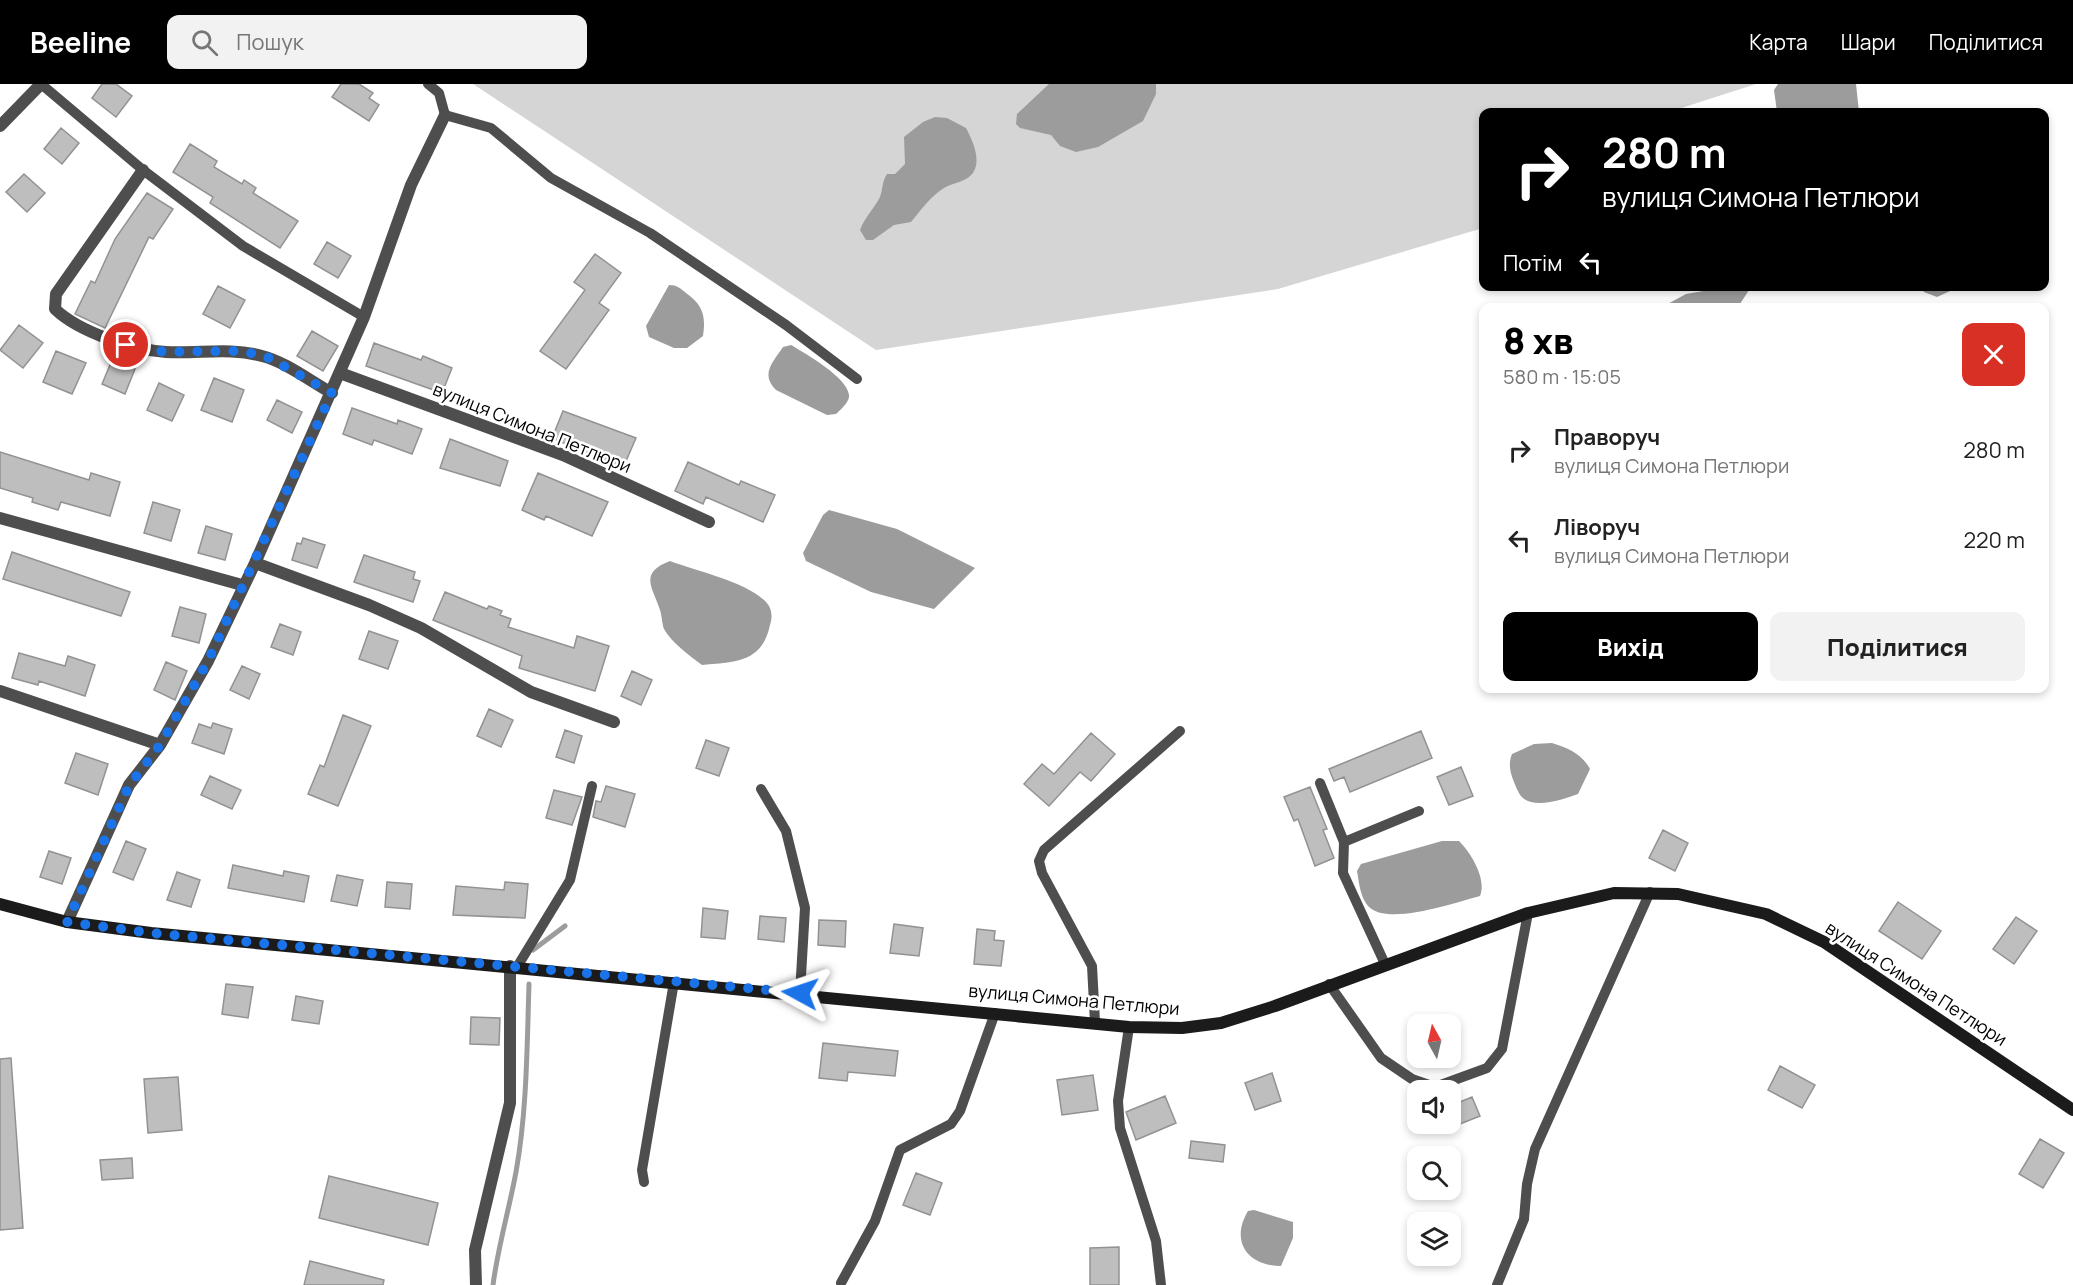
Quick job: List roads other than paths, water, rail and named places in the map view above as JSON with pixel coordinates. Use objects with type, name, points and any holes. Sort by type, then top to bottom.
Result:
[{"type":"main road","name":"вулиця Симона Петлюри","points":[[0,904],[67,922],[162,934],[1129,1026],[1182,1028],[1221,1023],[1275,1006],[1329,984],[1528,913],[1614,893],[1650,892],[1711,899],[1766,914],[1824,942],[2073,1110]]},
{"type":"street","points":[[0,126],[41,84]]},
{"type":"street","points":[[67,922],[129,786],[160,745],[208,661],[242,585],[255,564],[332,393],[364,317],[411,185],[445,115]]},
{"type":"street","points":[[143,170],[56,294],[55,309],[67,321],[126,345],[165,352],[240,351],[265,356],[332,393]]},
{"type":"street","name":"вулиця Симона Петлюри","points":[[340,373],[563,455],[709,522]]},
{"type":"street","points":[[0,518],[242,585]]},
{"type":"street","points":[[255,564],[369,605],[421,628],[531,692],[614,722]]},
{"type":"street","points":[[0,691],[160,745]]},
{"type":"street","points":[[476,1285],[475,1250],[510,1103],[513,967]]},
{"type":"lane","points":[[41,84],[143,170],[243,246],[364,317]]},
{"type":"lane","points":[[429,84],[439,93],[445,115],[491,128],[552,178],[650,233],[795,331],[856,379]]},
{"type":"lane","points":[[1095,1022],[1092,966],[1042,873],[1040,861],[1044,850],[1180,731]]},
{"type":"lane","points":[[1320,783],[1344,842],[1343,873],[1385,964]]},
{"type":"lane","points":[[513,967],[570,880],[592,786]]},
{"type":"lane","points":[[761,789],[786,831],[805,908],[800,993]]},
{"type":"lane","points":[[1344,842],[1419,811]]},
{"type":"lane","points":[[1497,1285],[1524,1219],[1527,1184],[1536,1149],[1650,892]]},
{"type":"lane","points":[[1329,984],[1381,1058],[1412,1079],[1435,1088],[1486,1068],[1502,1049],[1528,913]]},
{"type":"lane","points":[[644,1182],[642,1170],[674,982]]},
{"type":"lane","points":[[841,1283],[875,1221],[900,1150],[951,1124],[960,1111],[995,1013]]},
{"type":"lane","points":[[1129,1026],[1118,1101],[1120,1128],[1156,1241],[1161,1285]]},
{"type":"waterway","points":[[533,950],[565,926]]},
{"type":"waterway","points":[[493,1285],[520,1149],[526,1078],[529,984]]}]
